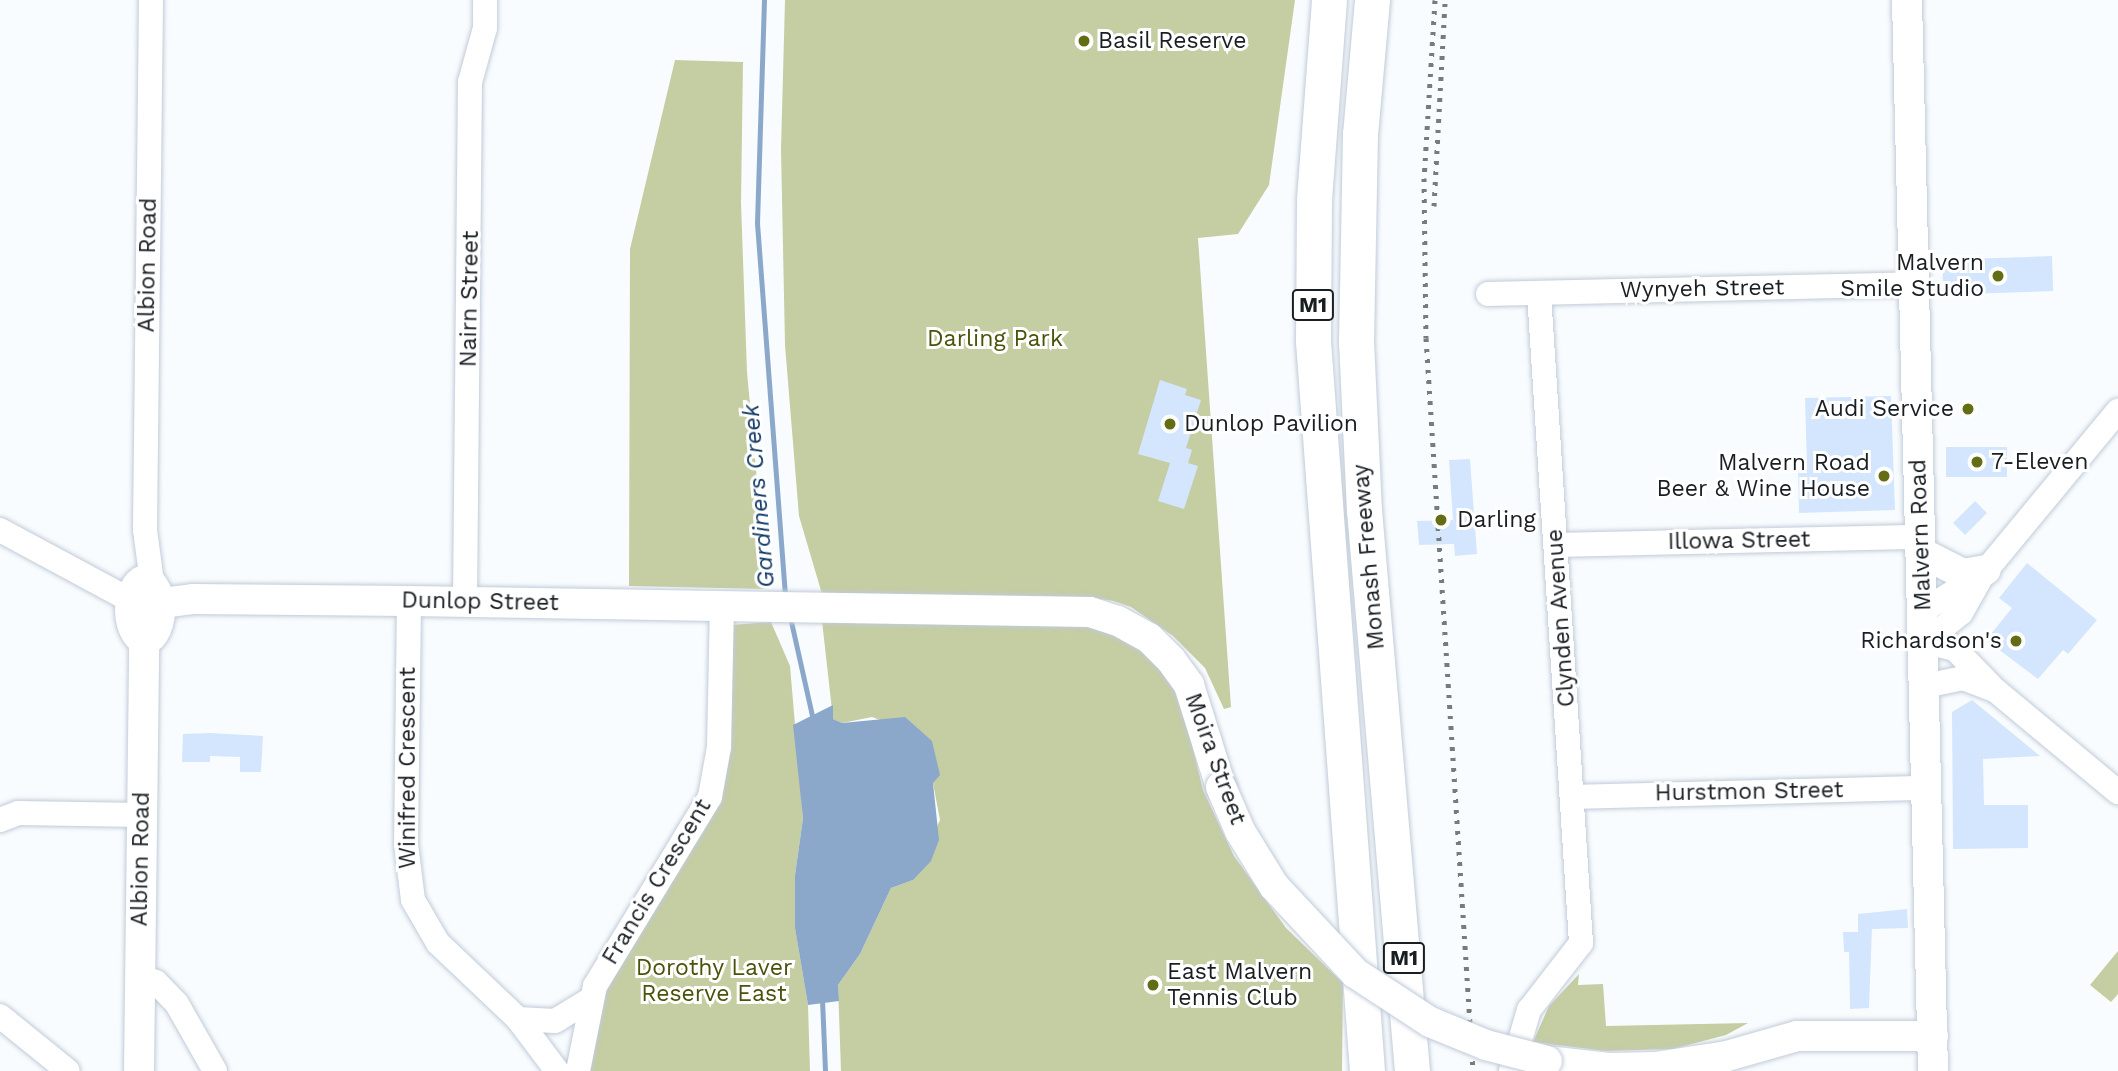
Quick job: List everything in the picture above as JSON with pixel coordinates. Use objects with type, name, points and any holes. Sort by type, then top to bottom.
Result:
[{"type":"highway","name":"Monash Freeway","points":[[1329,0],[1315,188],[1313,341],[1367,1071]]},
{"type":"highway","name":"Monash Freeway","points":[[1372,0],[1357,206],[1357,366],[1412,1071]]},
{"type":"main road","name":"Malvern Road","points":[[1907,0],[1925,642],[1925,788],[1933,1071]]},
{"type":"main road","points":[[1922,545],[1963,574],[1985,572]]},
{"type":"main road","name":"Dunlop Street","points":[[144,594],[193,600],[465,601],[767,607]]},
{"type":"main road","name":"Albion Road","points":[[139,1071],[144,594]]},
{"type":"main road","name":"Moira Street","points":[[767,607],[1090,612],[1118,621],[1149,638],[1189,685],[1221,787],[1240,831],[1274,886],[1311,930],[1355,972],[1430,1022],[1486,1045],[1548,1061],[1609,1068],[1655,1067],[1727,1056],[1797,1036],[1933,1036]]},
{"type":"street","name":"Albion Road","points":[[144,594],[151,0]]},
{"type":"street","name":"Nairn Street","points":[[465,601],[470,82],[485,28],[485,0]]},
{"type":"street","name":"Wynyeh Street","points":[[1488,294],[1915,284]]},
{"type":"street","name":"Clynden Avenue","points":[[1511,1071],[1529,1010],[1580,943],[1573,797],[1539,293]]},
{"type":"street","points":[[1925,642],[1954,620],[1973,598],[1985,572],[2118,411]]},
{"type":"street","points":[[0,530],[84,572],[144,594]]},
{"type":"street","name":"Illowa Street","points":[[1556,545],[1922,545]]},
{"type":"street","points":[[1924,610],[1985,572]]},
{"type":"street","name":"Winifred Crescent","points":[[409,601],[406,844],[413,900],[438,943],[518,1018],[557,1071]]},
{"type":"street","name":"Francis Crescent","points":[[578,1071],[592,999],[601,974],[710,796],[719,747],[722,606]]},
{"type":"street","points":[[1925,642],[1955,649],[1995,690],[2118,792]]},
{"type":"street","points":[[1925,686],[1963,678],[1995,690]]},
{"type":"street","name":"Hurstmon Street","points":[[1573,797],[1925,788]]},
{"type":"street","points":[[0,820],[18,813],[141,815]]},
{"type":"street","points":[[140,976],[156,982],[177,1004],[215,1071]]},
{"type":"street","points":[[518,1018],[555,1021],[592,999]]},
{"type":"street","points":[[0,1016],[68,1071]]},
{"type":"green space","name":"Darling Park","points":[[785,0],[1295,0],[1269,185],[1238,234],[1198,238],[1231,707],[1224,709],[1205,668],[1173,636],[1131,607],[1113,601],[1088,597],[822,594],[799,516],[785,345],[781,149]]},
{"type":"green space","points":[[675,60],[743,62],[741,203],[747,372],[767,589],[629,586],[630,249]]},
{"type":"green space","points":[[822,621],[1066,623],[1106,629],[1134,643],[1161,666],[1179,690],[1203,790],[1234,856],[1286,928],[1343,983],[1342,1071],[841,1071],[838,985],[860,954],[891,888],[913,880],[940,820],[933,783],[883,721],[872,717],[842,723],[833,719]]},
{"type":"green space","name":"Dorothy Laver Reserve East","points":[[771,622],[790,666],[803,818],[795,875],[795,927],[808,1005],[810,1071],[588,1071],[602,998],[706,825],[731,625]]},
{"type":"green space","points":[[2118,951],[2118,994],[2111,1002],[2090,985]]},
{"type":"green space","points":[[1579,974],[1578,985],[1603,984],[1606,1026],[1748,1023],[1726,1035],[1673,1049],[1605,1051],[1533,1042],[1549,1006]]},
{"type":"water","points":[[833,705],[833,719],[842,723],[905,717],[932,741],[940,775],[933,783],[939,840],[931,861],[913,880],[891,888],[860,954],[838,985],[839,1001],[808,1005],[795,928],[795,875],[803,818],[793,725]]},
{"type":"building","name":"Malvern Smile Studio","points":[[2052,256],[2053,291],[1943,295],[1942,260]]},
{"type":"building","name":"Dunlop Pavilion","points":[[1160,380],[1187,389],[1185,395],[1201,400],[1186,448],[1192,450],[1188,463],[1198,466],[1184,509],[1158,501],[1170,463],[1138,454]]},
{"type":"building","points":[[1891,396],[1895,510],[1799,513],[1798,467],[1807,467],[1805,398]]},
{"type":"building","name":"7-Eleven","points":[[1946,447],[2007,447],[2007,477],[1946,477]]},
{"type":"building","points":[[1470,459],[1477,554],[1455,556],[1454,544],[1419,545],[1417,521],[1453,520],[1449,460]]},
{"type":"building","points":[[1975,501],[1987,513],[1965,535],[1953,523]]},
{"type":"building","points":[[2027,563],[2097,620],[2068,654],[2063,650],[2038,679],[1986,640],[2012,608],[1999,598]]},
{"type":"building","points":[[1972,700],[2040,756],[1983,759],[1984,805],[2028,805],[2028,848],[1953,849],[1952,712]]},
{"type":"building","points":[[183,734],[263,736],[261,772],[240,772],[240,757],[210,756],[210,762],[182,762]]},
{"type":"building","points":[[1907,909],[1908,928],[1872,929],[1869,1008],[1850,1009],[1849,952],[1844,952],[1843,932],[1858,932],[1858,914]]},
{"type":"waterway","name":"Gardiners Creek","points":[[764,0],[757,223],[785,597]]},
{"type":"waterway","name":"Gardiners Creek","points":[[790,617],[813,720]]},
{"type":"waterway","name":"Gardiners Creek","points":[[822,999],[825,1071]]},
{"type":"railway","points":[[1435,0],[1424,178],[1426,338],[1473,1071]]},
{"type":"railway","points":[[1434,206],[1445,0]]},
{"type":"place","name":"Basil Reserve","points":[[1084,41]]},
{"type":"place","name":"Malvern Smile Studio","points":[[1998,276]]},
{"type":"place","name":"Audi Service","points":[[1968,409]]},
{"type":"place","name":"Dunlop Pavilion","points":[[1170,424]]},
{"type":"place","name":"7-Eleven","points":[[1977,462]]},
{"type":"place","name":"Malvern Road Beer & Wine House","points":[[1884,476]]},
{"type":"place","name":"Darling","points":[[1441,520]]},
{"type":"place","name":"Richardson's","points":[[2016,641]]},
{"type":"place","name":"East Malvern Tennis Club","points":[[1153,985]]}]
